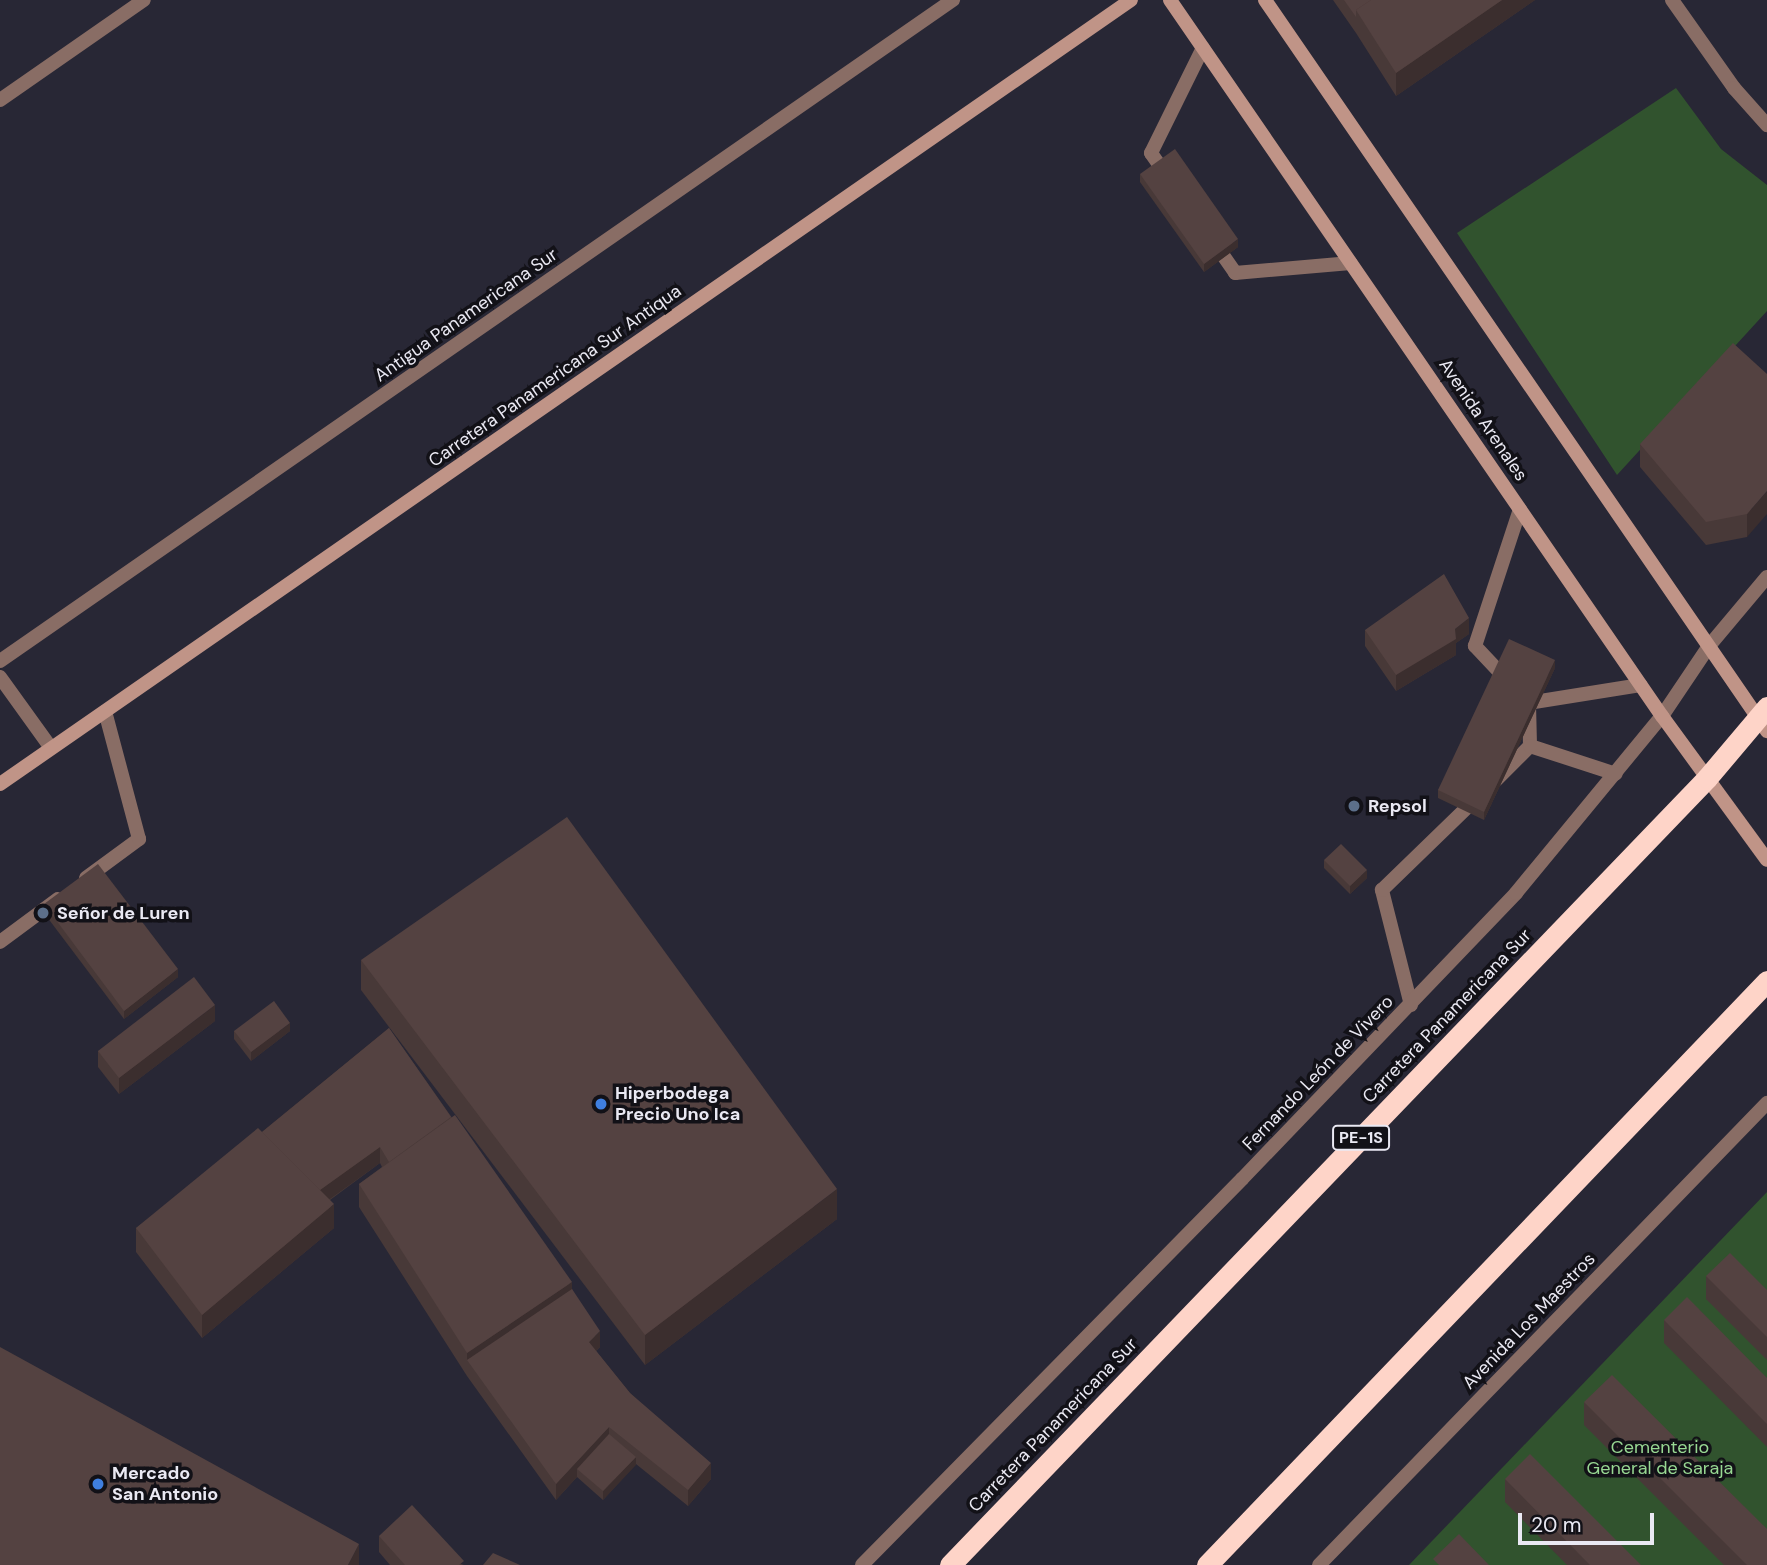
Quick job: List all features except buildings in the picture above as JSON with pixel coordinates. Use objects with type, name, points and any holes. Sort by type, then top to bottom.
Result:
[{"type":"highway","name":"Carretera Panamericana Sur","points":[[950,1565],[1764,719]]},
{"type":"highway","points":[[1207,1565],[1767,981]]},
{"type":"street","points":[[0,100],[144,0]]},
{"type":"street","name":"Antigua Panamericana Sur","points":[[0,661],[953,0]]},
{"type":"street","name":"Carretera Panamericana Sur Antiqua","points":[[0,784],[1131,0]]},
{"type":"street","name":"Avenida Arenales","points":[[1170,0],[1662,716],[1767,860]]},
{"type":"street","points":[[1265,0],[1710,646],[1764,719]]},
{"type":"street","points":[[1672,0],[1734,88],[1767,125]]},
{"type":"street","points":[[1174,186],[1151,153],[1203,48]]},
{"type":"street","points":[[1205,229],[1235,272],[1351,263]]},
{"type":"street","points":[[1411,1005],[1382,890],[1531,746],[1528,703],[1475,646],[1520,509]]},
{"type":"street","name":"Fernando León de Vivero","points":[[862,1565],[1411,1005],[1516,893],[1616,774],[1662,716],[1710,646],[1767,577]]},
{"type":"street","points":[[0,677],[51,748]]},
{"type":"street","points":[[1528,703],[1641,685]]},
{"type":"street","points":[[0,942],[139,839],[105,711]]},
{"type":"street","points":[[1531,746],[1616,774]]},
{"type":"street","name":"Avenida Los Maestros","points":[[1319,1565],[1767,1103]]},
{"type":"green space","points":[[1676,88],[1721,149],[1767,185],[1767,311],[1617,475],[1457,233]]},
{"type":"green space","name":"Cementerio General de Saraja","points":[[1767,1192],[1767,1565],[1409,1565]]},
{"type":"place","name":"Repsol","points":[[1354,806]]},
{"type":"place","name":"Señor de Luren","points":[[43,913]]},
{"type":"place","name":"Hiperbodega Precio Uno Ica","points":[[601,1104]]},
{"type":"place","name":"Mercado San Antonio","points":[[98,1484]]}]
